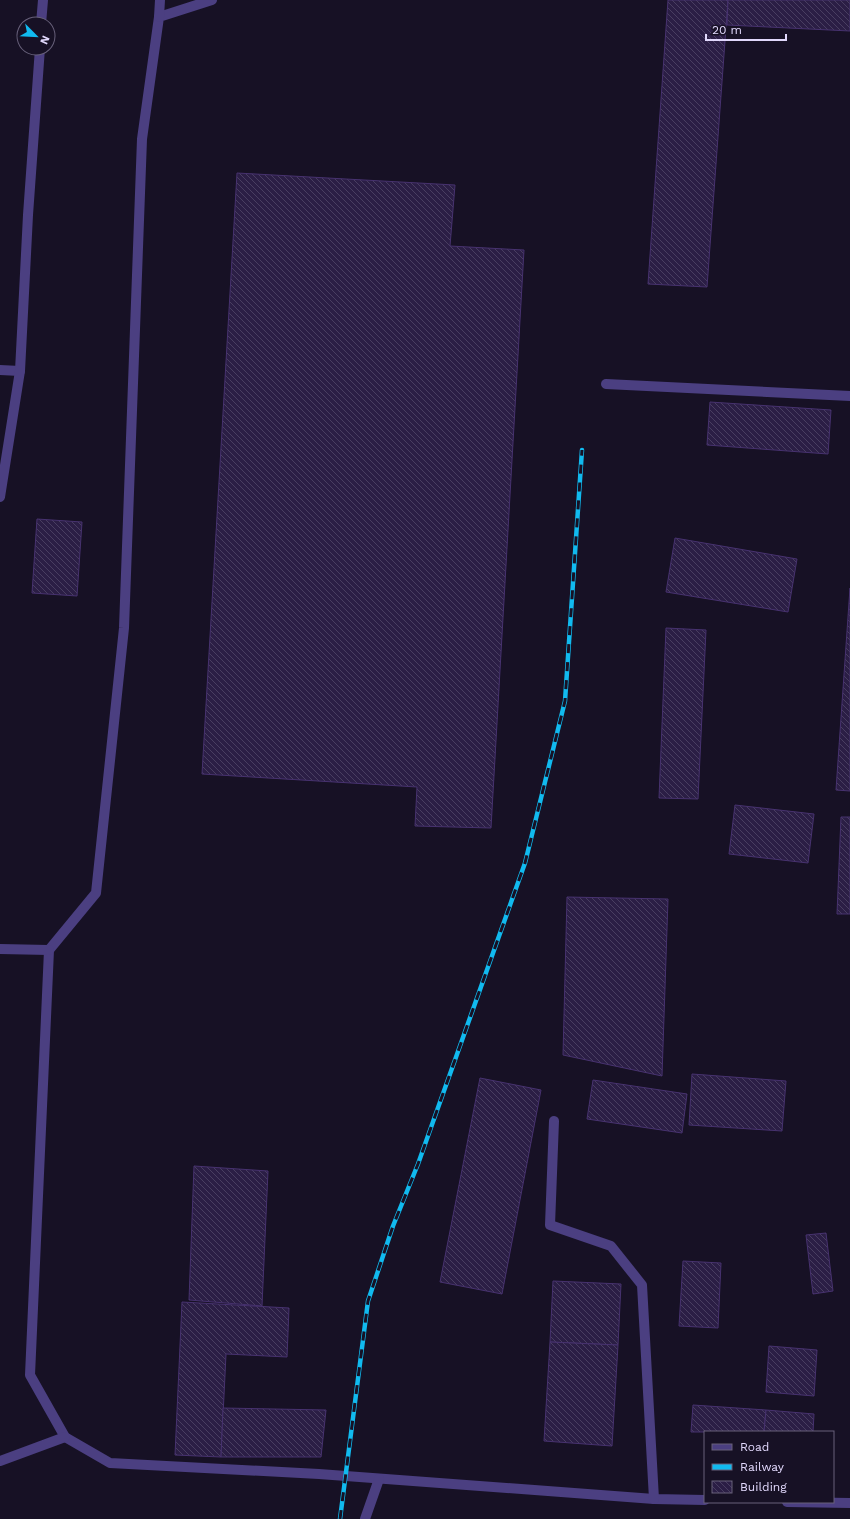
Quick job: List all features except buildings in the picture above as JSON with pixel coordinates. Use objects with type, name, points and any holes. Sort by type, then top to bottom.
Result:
[{"type":"street","points":[[42,16],[43,0]]},
{"type":"street","points":[[160,0],[142,139],[124,628],[96,893],[49,950],[30,1375],[66,1437],[110,1463],[379,1479],[654,1499],[704,1500]]},
{"type":"street","points":[[159,17],[212,0]]},
{"type":"street","points":[[0,497],[20,372],[28,216],[39,56]]},
{"type":"street","points":[[0,370],[20,372]]},
{"type":"street","points":[[606,384],[850,396]]},
{"type":"street","points":[[0,949],[49,950]]},
{"type":"street","points":[[554,1121],[550,1225],[611,1246],[642,1285],[654,1499]]},
{"type":"street","points":[[0,1461],[66,1437]]},
{"type":"street","points":[[365,1519],[379,1479]]},
{"type":"street","points":[[818,1503],[850,1504]]},
{"type":"railway","points":[[340,1519],[368,1301],[393,1226],[418,1164],[525,863],[565,701],[582,450]]}]
